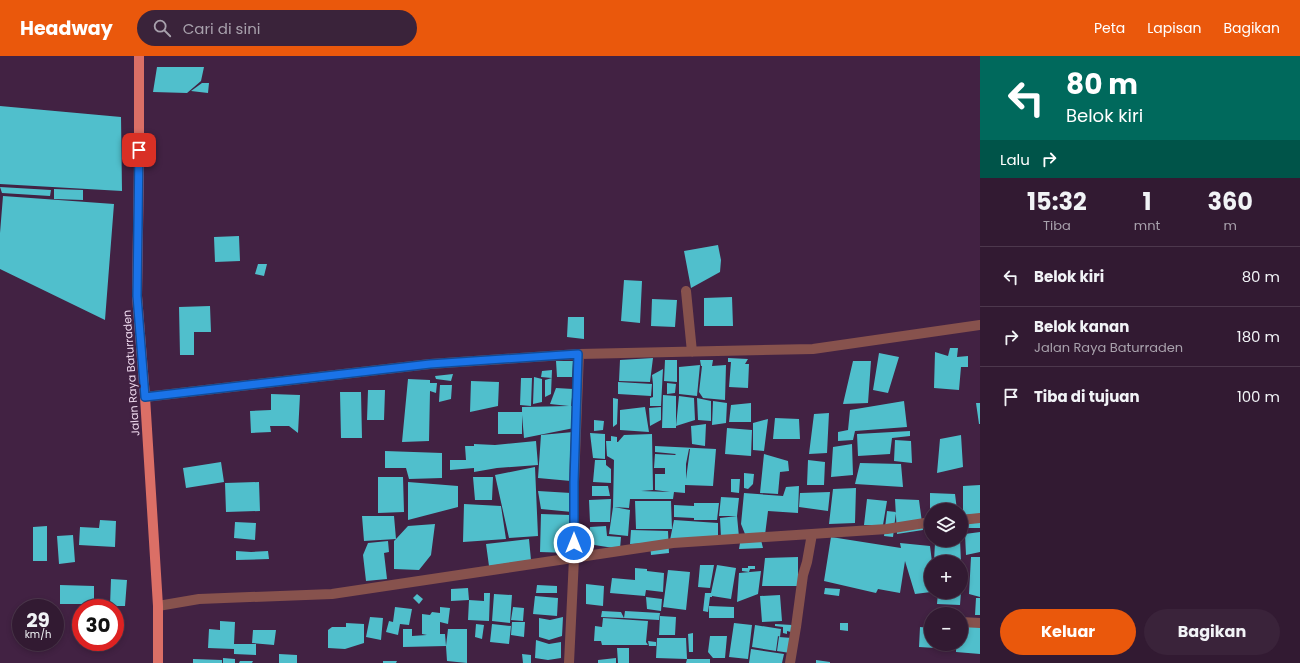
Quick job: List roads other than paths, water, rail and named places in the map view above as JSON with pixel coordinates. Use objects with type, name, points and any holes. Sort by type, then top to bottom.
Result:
[{"type":"main road","name":"Jalan Raya Baturraden","points":[[139,56],[137,296],[158,606],[158,663]]},
{"type":"street","points":[[686,290],[692,352]]},
{"type":"street","points":[[145,397],[430,364],[578,354],[813,349],[980,325]]},
{"type":"street","points":[[569,663],[574,558],[574,482],[578,354]]},
{"type":"street","points":[[968,519],[980,518]]},
{"type":"street","points":[[158,606],[199,599],[332,594],[673,543],[887,529],[924,523]]},
{"type":"street","points":[[790,663],[803,575],[812,534]]},
{"type":"street","points":[[968,622],[980,623]]}]
